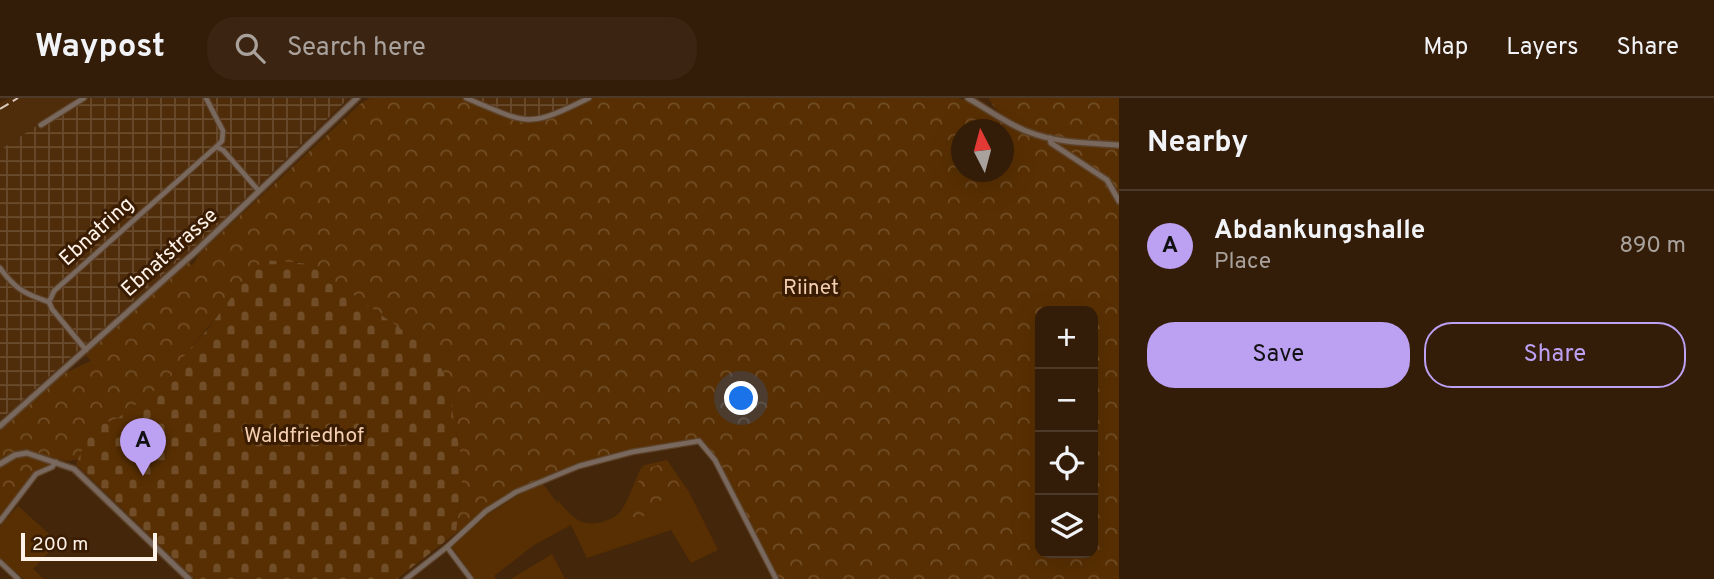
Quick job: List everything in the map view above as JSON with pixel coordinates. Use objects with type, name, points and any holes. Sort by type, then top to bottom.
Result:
[{"type":"street","points":[[41,125],[84,98]]},
{"type":"street","name":"Ebnatring","points":[[49,302],[54,291],[222,141],[223,131],[206,98]]},
{"type":"street","name":"Ebnatstrasse","points":[[0,426],[259,191],[356,98]]},
{"type":"street","points":[[466,98],[510,117],[536,121],[589,98]]},
{"type":"street","points":[[968,98],[1016,126],[1052,141],[1107,180],[1119,201]]},
{"type":"street","points":[[1052,141],[1119,145]]},
{"type":"street","points":[[216,147],[223,150],[259,191]]},
{"type":"street","points":[[0,268],[15,287],[49,302],[86,350]]},
{"type":"street","points":[[406,579],[447,547],[486,511],[541,481],[579,466],[632,452],[698,441],[720,467],[776,579]]},
{"type":"street","points":[[0,464],[23,453],[57,462],[80,473],[189,579]]},
{"type":"street","points":[[0,521],[36,474],[57,462]]},
{"type":"street","points":[[447,547],[471,579]]},
{"type":"street","points":[[0,562],[18,579]]},
{"type":"shaded area","points":[[9,98],[78,98],[0,150],[0,103]]},
{"type":"shaded area","points":[[78,98],[349,98],[204,238],[0,420],[0,150]]},
{"type":"shaded area","points":[[466,98],[589,98],[559,113],[529,121]]},
{"type":"green space","name":"Riinet","points":[[370,98],[462,98],[510,117],[541,120],[589,98],[958,98],[1003,119],[951,119],[951,182],[1014,182],[1014,125],[1042,139],[1119,147],[1119,579],[776,579],[724,475],[701,443],[631,452],[561,473],[497,505],[456,533],[463,468],[446,378],[433,352],[310,264],[265,260],[187,352],[170,379],[118,418],[96,427],[90,433],[81,458],[61,460],[24,451],[0,459],[0,431],[65,373],[91,361],[86,355],[189,262],[192,266],[200,253],[360,104]]},
{"type":"green space","points":[[989,98],[1119,98],[1119,142],[1046,134],[1014,122],[1014,119],[1008,119],[998,111]]},
{"type":"green space","name":"Waldfriedhof","points":[[265,260],[310,264],[433,352],[446,378],[463,468],[456,533],[397,579],[195,579],[76,464],[90,433],[96,427],[118,418],[170,379],[187,352],[252,270]]},
{"type":"green space","points":[[21,456],[35,457],[52,464],[37,470],[0,516],[0,467]]},
{"type":"green space","points":[[667,460],[689,492],[718,550],[691,563],[671,530],[587,558],[571,525],[534,545],[494,576],[496,579],[475,579],[452,547],[487,515],[541,481],[558,504],[557,499],[573,517],[592,524],[608,520],[621,511],[644,465]]},
{"type":"green space","points":[[658,465],[671,469],[682,491],[670,487],[652,514],[635,518],[629,514],[634,491],[644,470]]},
{"type":"green space","points":[[18,506],[58,542],[33,569],[44,579],[24,579],[0,558],[0,526]]},
{"type":"green space","points":[[552,554],[565,579],[511,579]]},
{"type":"railway","points":[[0,109],[18,98]]},
{"type":"place","name":"Abdankungshalle","points":[[143,476]]}]
